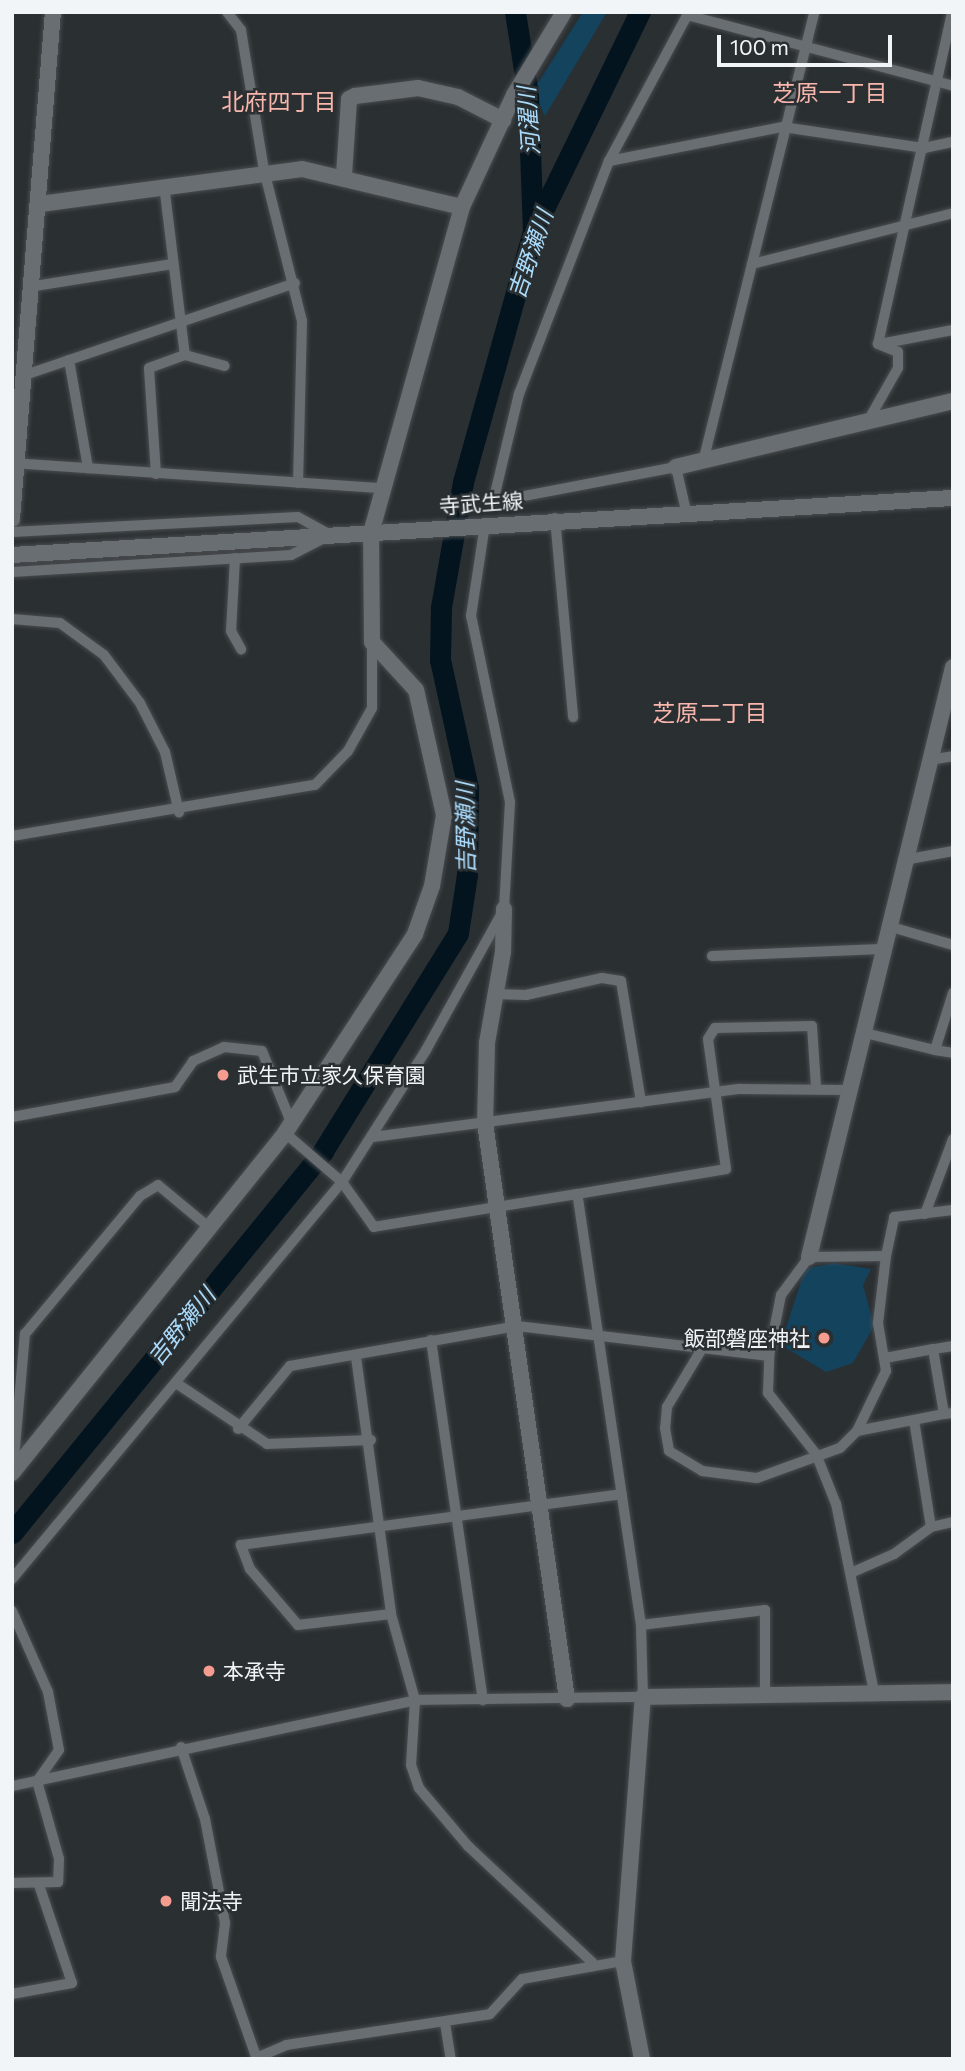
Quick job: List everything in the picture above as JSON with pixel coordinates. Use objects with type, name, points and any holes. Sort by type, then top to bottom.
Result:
[{"type":"street","points":[[12,519],[15,463],[28,374],[53,12]]},
{"type":"street","points":[[227,12],[241,30],[264,170],[295,283],[302,321],[298,483]]},
{"type":"street","points":[[12,836],[179,812],[315,785],[348,751],[372,708],[377,532],[382,488],[462,207],[514,95],[564,12]]},
{"type":"street","points":[[703,462],[783,127],[814,12]]},
{"type":"street","points":[[878,344],[908,225],[952,12]]},
{"type":"street","points":[[953,86],[805,48],[688,14],[609,161],[519,394],[493,502],[703,462],[953,401]]},
{"type":"street","points":[[344,175],[349,99],[355,96],[418,88],[457,97],[503,120]]},
{"type":"street","points":[[609,161],[783,127],[924,148],[953,142]]},
{"type":"street","points":[[40,204],[264,170],[344,175],[462,207]]},
{"type":"street","points":[[164,185],[185,355]]},
{"type":"street","points":[[752,264],[953,213]]},
{"type":"street","points":[[35,286],[172,264]]},
{"type":"street","points":[[28,374],[179,319],[295,283]]},
{"type":"street","points":[[878,344],[953,330]]},
{"type":"street","points":[[868,421],[898,368],[898,352],[878,344]]},
{"type":"street","points":[[156,474],[149,368],[185,355],[225,366]]},
{"type":"street","points":[[69,360],[88,468]]},
{"type":"street","points":[[15,463],[382,488]]},
{"type":"street","points":[[676,467],[686,512]]},
{"type":"street","name":"寺武生線","points":[[12,555],[330,536],[555,518],[953,498]]},
{"type":"street","points":[[12,532],[298,517],[330,536]]},
{"type":"street","points":[[555,518],[573,717]]},
{"type":"street","points":[[479,524],[471,616],[510,802],[504,909],[485,1123],[496,1208],[517,1326],[567,1699]]},
{"type":"street","points":[[12,572],[291,555],[330,536]]},
{"type":"street","points":[[235,558],[231,631],[241,649]]},
{"type":"street","points":[[12,619],[60,624],[104,655],[140,703],[165,752],[179,812]]},
{"type":"street","points":[[13,1473],[211,1229],[288,1127],[415,934],[439,847],[443,815],[416,690],[372,642]]},
{"type":"street","points":[[874,1692],[853,1572],[816,1454],[768,1393],[769,1356],[781,1296],[809,1256],[846,1090],[953,667]]},
{"type":"street","points":[[929,761],[953,756]]},
{"type":"street","points":[[904,860],[953,851]]},
{"type":"street","points":[[12,1579],[179,1385],[342,1182],[373,1137],[504,909]]},
{"type":"street","points":[[888,926],[953,945]]},
{"type":"street","points":[[712,956],[882,949]]},
{"type":"street","points":[[495,995],[526,995],[601,978],[621,981],[641,1102]]},
{"type":"street","points":[[935,1050],[953,993]]},
{"type":"street","points":[[12,1117],[175,1087],[193,1061],[224,1047],[262,1051],[288,1127],[306,1151],[342,1182],[374,1227],[722,1172],[728,1163],[708,1039],[715,1028],[812,1026],[817,1087]]},
{"type":"street","points":[[861,1032],[953,1053]]},
{"type":"street","points":[[373,1137],[717,1092],[817,1087],[846,1090]]},
{"type":"street","points":[[925,1214],[953,1139]]},
{"type":"street","points":[[13,1473],[16,1374],[25,1334],[140,1196],[158,1185],[211,1229]]},
{"type":"street","points":[[578,1194],[602,1338],[641,1625],[643,1697],[623,1961],[642,2059]]},
{"type":"street","points":[[703,1348],[667,1407],[669,1451],[702,1471],[757,1478],[816,1454],[840,1448],[857,1431],[886,1371],[878,1324],[886,1256],[894,1217],[953,1210]]},
{"type":"street","points":[[809,1256],[886,1256]]},
{"type":"street","points":[[238,1429],[290,1366],[356,1357],[431,1340],[517,1326],[769,1356]]},
{"type":"street","points":[[431,1340],[460,1513],[483,1700]]},
{"type":"street","points":[[885,1358],[953,1346]]},
{"type":"street","points":[[857,1431],[948,1413],[933,1349]]},
{"type":"street","points":[[356,1357],[370,1440],[391,1614],[415,1700],[411,1765],[424,1796],[468,1846],[592,1962]]},
{"type":"street","points":[[179,1385],[238,1429],[286,1448],[370,1440]]},
{"type":"street","points":[[914,1420],[931,1527]]},
{"type":"street","points":[[391,1614],[298,1625],[250,1569],[241,1545],[460,1513],[622,1494]]},
{"type":"street","points":[[853,1572],[894,1554],[931,1527],[953,1522]]},
{"type":"street","points":[[12,1611],[48,1692],[59,1750],[37,1781]]},
{"type":"street","points":[[641,1625],[765,1611],[765,1694]]},
{"type":"street","points":[[12,1786],[181,1747],[415,1700],[953,1692]]},
{"type":"street","points":[[181,1747],[205,1819],[225,1923],[221,1957],[256,2058],[286,2045],[446,2023],[491,2014],[522,1979],[592,1962],[623,1961]]},
{"type":"street","points":[[12,1883],[38,1885],[58,1882],[59,1860],[37,1781]]},
{"type":"street","points":[[12,1994],[72,1983],[38,1885]]},
{"type":"street","points":[[446,2023],[451,2059]]},
{"type":"shaded area","points":[[583,12],[607,12],[545,116],[533,91]]},
{"type":"shaded area","points":[[834,1263],[871,1269],[863,1285],[874,1326],[853,1363],[826,1372],[786,1348],[785,1331],[805,1269]]},
{"type":"waterway","name":"河濯川","points":[[515,12],[528,95],[533,229]]},
{"type":"waterway","name":"吉野瀬川","points":[[12,1533],[323,1151],[458,933],[467,875],[468,788],[440,660],[441,607],[463,482],[533,231],[640,12]]},
{"type":"place","name":"武生市立家久保育園","points":[[223,1075]]},
{"type":"place","name":"飯部磐座神社","points":[[824,1338]]},
{"type":"place","name":"本承寺","points":[[209,1671]]},
{"type":"place","name":"聞法寺","points":[[166,1901]]},
{"type":"district","name":"芝原一丁目","points":[[830,92]]},
{"type":"district","name":"北府四丁目","points":[[279,101]]},
{"type":"district","name":"芝原二丁目","points":[[710,712]]}]
